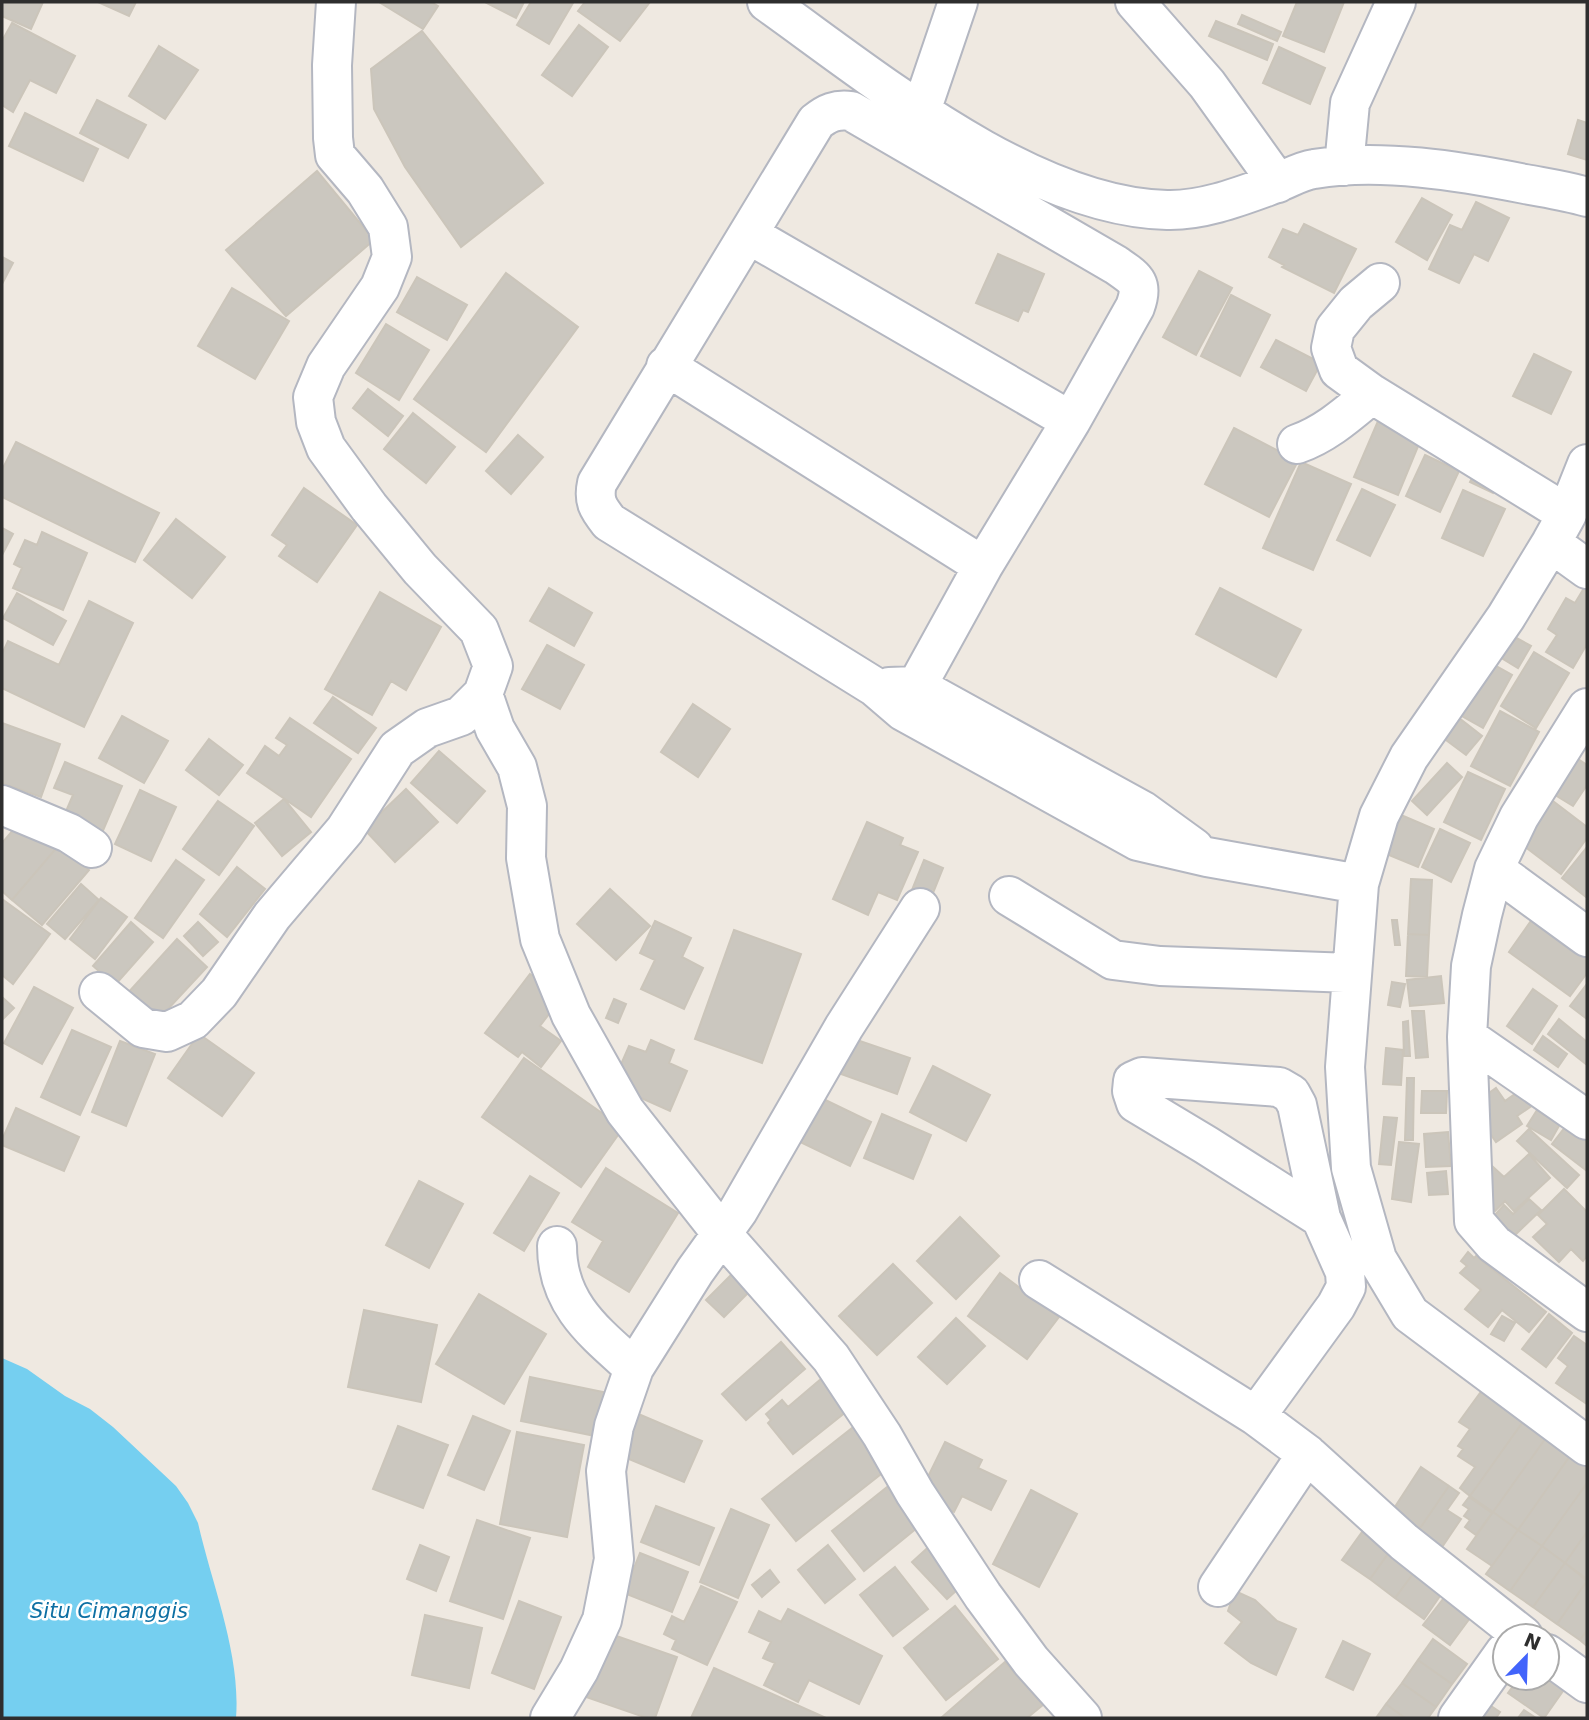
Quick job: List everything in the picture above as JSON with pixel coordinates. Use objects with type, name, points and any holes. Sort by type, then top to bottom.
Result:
[{"type":"street","points":[[99,992],[143,1028],[167,1032],[193,1020],[219,993],[272,916],[345,830],[397,749],[427,728],[461,716],[483,694],[493,666],[479,630],[419,569],[369,508],[326,448],[316,422],[313,397],[326,366],[380,287],[392,257],[388,227],[365,190],[335,155],[332,65],[336,2]]},
{"type":"street","points":[[767,2],[882,86],[921,111],[1021,168],[1093,198],[1122,206],[1170,210],[1195,208],[1234,198],[1312,169],[1344,166],[1394,166],[1459,172],[1587,197]]},
{"type":"street","points":[[921,111],[958,2]]},
{"type":"street","points":[[1135,2],[1207,84],[1278,183]]},
{"type":"street","points":[[1344,166],[1350,103],[1396,2]]},
{"type":"street","points":[[898,695],[983,566],[1071,421],[1135,307],[1140,293],[1138,282],[1116,265],[851,111],[839,110],[826,114],[816,122],[666,366],[597,483],[594,496],[598,509],[610,522],[898,695],[1143,811],[1208,857],[1359,884]]},
{"type":"street","points":[[748,233],[1071,421]]},
{"type":"street","points":[[1380,282],[1356,303],[1335,329],[1331,348],[1339,370],[1559,529],[1587,569]]},
{"type":"street","points":[[666,366],[983,566]]},
{"type":"street","points":[[1297,444],[1312,439],[1327,429],[1372,394]]},
{"type":"street","points":[[1587,464],[1559,529],[1506,617],[1409,757],[1380,816],[1359,884],[1345,1067],[1351,1168],[1377,1259],[1410,1314],[1587,1446]]},
{"type":"street","points":[[483,694],[495,729],[517,767],[527,806],[526,858],[540,939],[571,1015],[625,1111],[722,1234],[831,1358],[882,1435],[915,1493],[984,1596],[1031,1661],[1082,1718]]},
{"type":"street","points":[[1587,708],[1577,749],[1519,817],[1494,869],[1471,966],[1467,1037],[1474,1221],[1494,1244],[1587,1312]]},
{"type":"street","points":[[2,806],[69,833],[92,848]]},
{"type":"street","points":[[1494,869],[1587,937]]},
{"type":"street","points":[[1009,895],[1114,960],[1160,966],[1351,973]]},
{"type":"street","points":[[550,1718],[579,1670],[602,1620],[614,1559],[606,1471],[614,1426],[634,1368],[695,1271],[738,1211],[844,1027],[920,908]]},
{"type":"street","points":[[1467,1037],[1587,1120]]},
{"type":"street","points":[[1256,1416],[1336,1306],[1346,1287],[1345,1272],[1321,1218],[1297,1105],[1291,1094],[1279,1087],[1142,1077],[1133,1081],[1132,1091],[1136,1104],[1206,1144],[1321,1218]]},
{"type":"street","points":[[1312,1169],[1351,1168]]},
{"type":"street","points":[[557,1246],[559,1277],[568,1296],[600,1337],[634,1368]]},
{"type":"street","points":[[1039,1280],[1256,1416],[1307,1454],[1404,1542],[1498,1622]]},
{"type":"street","points":[[1218,1587],[1307,1454]]},
{"type":"street","points":[[1561,1667],[1587,1683]]},
{"type":"street","points":[[1458,1718],[1491,1679]]},
{"type":"water","name":"Situ Cimanggis","points":[[2,1358],[27,1369],[65,1396],[90,1409],[176,1486],[188,1503],[198,1523],[230,1645],[236,1718],[2,1718]]},
{"type":"building","points":[[2,2],[43,2],[31,29],[2,16]]},
{"type":"building","points":[[98,2],[136,2],[129,16]]},
{"type":"building","points":[[379,2],[431,2],[438,6],[423,29]]},
{"type":"building","points":[[485,2],[524,2],[516,18]]},
{"type":"building","points":[[531,2],[573,3],[549,44],[517,25]]},
{"type":"building","points":[[585,2],[650,2],[620,41],[578,11]]},
{"type":"building","points":[[1297,2],[1344,2],[1324,52],[1283,36]]},
{"type":"building","points":[[1242,15],[1281,32],[1277,41],[1238,24]]},
{"type":"building","points":[[1216,21],[1273,44],[1267,60],[1209,36]]},
{"type":"building","points":[[12,23],[75,56],[56,93],[30,80],[13,112],[2,105],[2,41]]},
{"type":"building","points":[[579,25],[608,47],[572,96],[542,75]]},
{"type":"building","points":[[422,31],[543,183],[461,247],[405,167],[374,109],[371,69]]},
{"type":"building","points":[[159,46],[198,70],[165,119],[129,96]]},
{"type":"building","points":[[1279,47],[1325,68],[1310,104],[1263,83]]},
{"type":"building","points":[[97,100],[146,125],[128,158],[80,133]]},
{"type":"building","points":[[25,113],[98,149],[83,181],[9,146]]},
{"type":"building","points":[[1578,120],[1587,123],[1587,160],[1568,154]]},
{"type":"building","points":[[317,171],[374,240],[286,316],[226,250]]},
{"type":"building","points":[[1422,198],[1452,215],[1427,260],[1396,242]]},
{"type":"building","points":[[1476,202],[1509,218],[1488,261],[1474,254],[1459,283],[1429,269],[1450,225],[1462,230]]},
{"type":"building","points":[[1304,224],[1356,249],[1334,293],[1282,267],[1284,265],[1269,257],[1283,229],[1298,235]]},
{"type":"building","points":[[998,254],[1044,274],[1028,312],[1023,310],[1018,321],[976,303]]},
{"type":"building","points":[[2,257],[13,263],[2,284]]},
{"type":"building","points":[[1199,271],[1232,288],[1196,355],[1163,337]]},
{"type":"building","points":[[506,273],[578,327],[486,452],[414,399]]},
{"type":"building","points":[[417,277],[467,305],[447,340],[397,312]]},
{"type":"building","points":[[232,288],[289,321],[255,379],[198,346]]},
{"type":"building","points":[[1231,295],[1270,315],[1240,376],[1201,356]]},
{"type":"building","points":[[386,324],[429,350],[399,400],[356,373]]},
{"type":"building","points":[[1276,340],[1321,363],[1306,391],[1261,367]]},
{"type":"building","points":[[1534,354],[1571,372],[1551,414],[1513,396]]},
{"type":"building","points":[[368,389],[403,416],[388,436],[353,408]]},
{"type":"building","points":[[413,413],[455,447],[426,483],[384,449]]},
{"type":"building","points":[[1378,421],[1421,439],[1398,495],[1354,477]]},
{"type":"building","points":[[1234,428],[1298,461],[1269,517],[1205,484]]},
{"type":"building","points":[[518,435],[543,457],[511,494],[486,471]]},
{"type":"building","points":[[16,442],[159,513],[135,562],[2,497],[2,470]]},
{"type":"building","points":[[1425,455],[1459,471],[1440,512],[1406,496]]},
{"type":"building","points":[[1301,462],[1351,484],[1313,570],[1263,548]]},
{"type":"building","points":[[1478,466],[1501,476],[1493,493],[1470,482]]},
{"type":"building","points":[[304,488],[357,525],[317,582],[279,556],[287,545],[272,535]]},
{"type":"building","points":[[1362,489],[1395,505],[1370,556],[1337,540]]},
{"type":"building","points":[[1463,490],[1505,509],[1483,556],[1442,538]]},
{"type":"building","points":[[176,519],[225,557],[192,598],[144,560]]},
{"type":"building","points":[[2,528],[13,534],[2,555]]},
{"type":"building","points":[[42,532],[87,553],[63,610],[13,588],[22,568],[14,564],[25,540],[37,545]]},
{"type":"building","points":[[549,588],[592,613],[574,646],[530,621]]},
{"type":"building","points":[[1220,588],[1301,630],[1276,677],[1196,634]]},
{"type":"building","points":[[1584,588],[1587,591],[1587,644],[1573,668],[1546,652],[1557,635],[1548,629],[1566,598],[1575,603]]},
{"type":"building","points":[[380,592],[441,627],[406,690],[391,681],[372,715],[325,689]]},
{"type":"building","points":[[17,593],[66,621],[53,645],[3,618]]},
{"type":"building","points":[[89,601],[133,623],[84,727],[2,688],[2,654],[8,641],[59,665]]},
{"type":"building","points":[[1511,635],[1531,646],[1518,668],[1498,656]]},
{"type":"building","points":[[547,645],[584,665],[560,709],[522,689]]},
{"type":"building","points":[[1534,652],[1569,673],[1536,728],[1501,706]]},
{"type":"building","points":[[1482,658],[1512,675],[1483,728],[1453,711]]},
{"type":"building","points":[[333,697],[376,728],[358,753],[314,723]]},
{"type":"building","points":[[693,704],[730,729],[698,777],[661,752]]},
{"type":"building","points":[[1500,711],[1539,732],[1510,786],[1471,766]]},
{"type":"building","points":[[1454,714],[1482,736],[1466,755],[1438,734]]},
{"type":"building","points":[[122,716],[168,741],[144,783],[99,758]]},
{"type":"building","points":[[290,718],[351,759],[311,817],[247,773],[265,746],[279,756],[287,745],[276,738]]},
{"type":"building","points":[[2,723],[60,744],[41,797],[2,783]]},
{"type":"building","points":[[209,739],[243,765],[219,795],[186,770]]},
{"type":"building","points":[[439,751],[485,791],[457,823],[411,783]]},
{"type":"building","points":[[1578,759],[1587,765],[1587,785],[1573,806],[1555,795]]},
{"type":"building","points":[[65,762],[122,786],[99,840],[61,823],[73,795],[54,788]]},
{"type":"building","points":[[1447,763],[1462,777],[1427,815],[1412,801]]},
{"type":"building","points":[[1468,772],[1505,789],[1481,840],[1444,822]]},
{"type":"building","points":[[406,789],[438,822],[395,862],[364,829]]},
{"type":"building","points":[[140,790],[176,807],[151,861],[115,844]]},
{"type":"building","points":[[1549,798],[1587,827],[1587,838],[1561,874],[1516,840]]},
{"type":"building","points":[[284,799],[311,832],[282,856],[255,823]]},
{"type":"building","points":[[218,801],[254,826],[219,875],[183,849]]},
{"type":"building","points":[[1401,815],[1434,829],[1418,867],[1384,853]]},
{"type":"building","points":[[23,818],[59,845],[12,900],[2,891],[2,843]]},
{"type":"building","points":[[867,822],[903,838],[900,845],[918,852],[897,900],[878,892],[868,915],[833,899]]},
{"type":"building","points":[[1440,829],[1470,843],[1451,882],[1422,867]]},
{"type":"building","points":[[59,845],[89,870],[42,925],[12,900]]},
{"type":"building","points":[[1587,847],[1587,895],[1586,897],[1562,878]]},
{"type":"building","points":[[176,860],[204,880],[163,938],[135,918]]},
{"type":"building","points":[[924,860],[943,868],[931,898],[912,890]]},
{"type":"building","points":[[237,867],[265,889],[227,937],[200,914]]},
{"type":"building","points":[[1411,879],[1432,880],[1429,935],[1408,934]]},
{"type":"building","points":[[81,884],[99,900],[65,939],[47,924]]},
{"type":"building","points":[[610,889],[650,926],[616,960],[577,924]]},
{"type":"building","points":[[101,898],[127,917],[95,959],[70,939]]},
{"type":"building","points":[[2,899],[50,934],[13,984],[2,975]]},
{"type":"building","points":[[1538,911],[1587,946],[1587,973],[1570,996],[1509,952]]},
{"type":"building","points":[[1392,920],[1397,920],[1400,945],[1395,945]]},
{"type":"building","points":[[655,921],[691,938],[682,957],[703,968],[684,1009],[641,989],[655,960],[640,953]]},
{"type":"building","points":[[131,922],[153,942],[115,985],[93,966]]},
{"type":"building","points":[[198,922],[218,942],[203,956],[184,936]]},
{"type":"building","points":[[734,930],[801,954],[762,1063],[695,1039]]},
{"type":"building","points":[[1408,934],[1429,935],[1427,977],[1406,976]]},
{"type":"building","points":[[177,939],[207,967],[155,1023],[126,995]]},
{"type":"building","points":[[530,974],[561,998],[540,1026],[561,1041],[541,1067],[522,1052],[518,1057],[485,1033]]},
{"type":"building","points":[[1441,976],[1444,1003],[1410,1006],[1407,980]]},
{"type":"building","points":[[1392,982],[1405,984],[1400,1007],[1388,1005]]},
{"type":"building","points":[[1587,984],[1587,1019],[1570,1006]]},
{"type":"building","points":[[34,987],[73,1008],[42,1064],[4,1043]]},
{"type":"building","points":[[1533,989],[1557,1006],[1532,1044],[1507,1026]]},
{"type":"building","points":[[2,997],[14,1008],[2,1020]]},
{"type":"building","points":[[614,999],[626,1004],[618,1023],[606,1018]]},
{"type":"building","points":[[1412,1011],[1424,1011],[1428,1057],[1416,1058]]},
{"type":"building","points":[[1559,1019],[1587,1042],[1587,1065],[1548,1034]]},
{"type":"building","points":[[1408,1021],[1410,1056],[1404,1056],[1403,1022]]},
{"type":"building","points":[[72,1030],[111,1047],[80,1115],[41,1097]]},
{"type":"building","points":[[199,1034],[254,1073],[222,1116],[168,1078]]},
{"type":"building","points":[[1543,1036],[1567,1054],[1558,1067],[1534,1050]]},
{"type":"building","points":[[851,1038],[910,1058],[897,1094],[838,1073]]},
{"type":"building","points":[[651,1040],[674,1050],[669,1063],[687,1071],[670,1111],[612,1085],[629,1046],[646,1052]]},
{"type":"building","points":[[120,1041],[155,1054],[126,1126],[92,1112]]},
{"type":"building","points":[[1386,1048],[1403,1050],[1401,1085],[1383,1084]]},
{"type":"building","points":[[524,1058],[623,1128],[581,1187],[482,1117]]},
{"type":"building","points":[[933,1066],[990,1095],[966,1141],[910,1112]]},
{"type":"building","points":[[1407,1078],[1414,1078],[1413,1140],[1405,1140]]},
{"type":"building","points":[[1496,1088],[1505,1101],[1522,1089],[1533,1105],[1517,1116],[1522,1124],[1496,1142],[1471,1106]]},
{"type":"building","points":[[1422,1091],[1447,1091],[1446,1113],[1421,1113]]},
{"type":"building","points":[[815,1095],[871,1122],[850,1166],[794,1139]]},
{"type":"building","points":[[16,1108],[79,1137],[64,1171],[2,1145]]},
{"type":"building","points":[[1537,1110],[1560,1124],[1551,1140],[1527,1126]]},
{"type":"building","points":[[882,1114],[931,1135],[913,1179],[864,1158]]},
{"type":"building","points":[[1384,1117],[1397,1118],[1391,1165],[1379,1164]]},
{"type":"building","points":[[1566,1126],[1587,1142],[1587,1171],[1552,1144]]},
{"type":"building","points":[[1529,1129],[1579,1175],[1567,1188],[1517,1141]]},
{"type":"building","points":[[1448,1132],[1451,1166],[1426,1167],[1424,1134]]},
{"type":"building","points":[[1399,1142],[1419,1144],[1411,1202],[1392,1199]]},
{"type":"building","points":[[1529,1154],[1550,1178],[1514,1211],[1505,1201],[1495,1211],[1476,1186],[1492,1166],[1504,1177]]},
{"type":"building","points":[[606,1168],[678,1213],[629,1292],[588,1267],[603,1241],[572,1222]]},
{"type":"building","points":[[1446,1171],[1448,1194],[1429,1195],[1427,1173]]},
{"type":"building","points":[[530,1176],[559,1193],[524,1251],[494,1233]]},
{"type":"building","points":[[419,1181],[463,1204],[429,1268],[386,1245]]},
{"type":"building","points":[[1564,1189],[1587,1212],[1587,1256],[1583,1261],[1571,1249],[1559,1262],[1533,1237],[1547,1224],[1538,1215]]},
{"type":"building","points":[[1529,1199],[1541,1210],[1514,1236],[1494,1216],[1504,1205],[1513,1214]]},
{"type":"building","points":[[960,1217],[999,1256],[956,1299],[917,1261]]},
{"type":"building","points":[[1468,1252],[1546,1312],[1529,1332],[1502,1310],[1488,1327],[1465,1309],[1481,1290],[1460,1273],[1467,1266],[1461,1261]]},
{"type":"building","points":[[893,1264],[932,1303],[877,1355],[839,1316]]},
{"type":"building","points":[[733,1273],[750,1291],[724,1317],[706,1300]]},
{"type":"building","points":[[1000,1273],[1059,1317],[1027,1359],[968,1316]]},
{"type":"building","points":[[479,1294],[546,1334],[504,1404],[436,1364]]},
{"type":"building","points":[[364,1310],[437,1325],[421,1402],[348,1387]]},
{"type":"building","points":[[1549,1314],[1572,1333],[1546,1367],[1522,1349]]},
{"type":"building","points":[[1502,1316],[1515,1323],[1504,1341],[1491,1334]]},
{"type":"building","points":[[956,1318],[985,1346],[947,1384],[918,1357]]},
{"type":"building","points":[[1574,1336],[1587,1345],[1587,1404],[1556,1383],[1568,1366],[1558,1358]]},
{"type":"building","points":[[781,1342],[805,1369],[746,1420],[722,1394]]},
{"type":"building","points":[[530,1377],[608,1393],[600,1437],[521,1421]]},
{"type":"building","points":[[821,1379],[847,1411],[793,1454],[768,1423],[771,1420],[766,1414],[782,1400],[788,1407]]},
{"type":"building","points":[[1483,1389],[1525,1419],[1470,1496],[1460,1488],[1475,1467],[1458,1456],[1463,1449],[1458,1446],[1470,1429],[1459,1422]]},
{"type":"building","points":[[629,1410],[702,1441],[684,1482],[612,1452]]},
{"type":"building","points":[[473,1416],[510,1431],[484,1490],[448,1475]]},
{"type":"building","points":[[1525,1419],[1548,1435],[1493,1512],[1470,1496]]},
{"type":"building","points":[[861,1421],[895,1463],[796,1541],[762,1499]]},
{"type":"building","points":[[398,1426],[448,1445],[423,1508],[373,1489]]},
{"type":"building","points":[[517,1432],[584,1445],[567,1537],[500,1524]]},
{"type":"building","points":[[1548,1435],[1572,1453],[1518,1530],[1493,1512]]},
{"type":"building","points":[[945,1442],[982,1460],[978,1468],[1006,1481],[991,1510],[962,1496],[954,1512],[919,1495]]},
{"type":"building","points":[[1572,1453],[1587,1463],[1587,1483],[1542,1546],[1518,1530]]},
{"type":"building","points":[[1421,1467],[1449,1486],[1416,1534],[1389,1516]]},
{"type":"building","points":[[896,1480],[928,1519],[864,1571],[832,1531]]},
{"type":"building","points":[[1587,1483],[1587,1532],[1565,1563],[1542,1546]]},
{"type":"building","points":[[1449,1486],[1459,1493],[1447,1510],[1461,1519],[1440,1550],[1416,1534]]},
{"type":"building","points":[[1031,1490],[1077,1514],[1039,1587],[993,1564]]},
{"type":"building","points":[[1469,1497],[1492,1513],[1476,1535],[1465,1527],[1470,1520],[1464,1516],[1469,1509],[1463,1505]]},
{"type":"building","points":[[656,1506],[714,1528],[699,1565],[641,1542]]},
{"type":"building","points":[[731,1509],[769,1525],[738,1598],[700,1582]]},
{"type":"building","points":[[1493,1512],[1518,1530],[1492,1566],[1467,1549]]},
{"type":"building","points":[[477,1520],[530,1538],[503,1619],[450,1601]]},
{"type":"building","points":[[1367,1525],[1395,1544],[1370,1579],[1342,1560]]},
{"type":"building","points":[[1518,1530],[1542,1546],[1510,1591],[1486,1574]]},
{"type":"building","points":[[1587,1532],[1587,1579],[1565,1563]]},
{"type":"building","points":[[933,1543],[968,1580],[947,1599],[912,1562]]},
{"type":"building","points":[[1395,1544],[1421,1563],[1395,1598],[1370,1579]]},
{"type":"building","points":[[420,1545],[449,1557],[436,1591],[407,1579]]},
{"type":"building","points":[[828,1545],[855,1579],[825,1603],[798,1570]]},
{"type":"building","points":[[1542,1546],[1565,1563],[1533,1607],[1510,1591]]},
{"type":"building","points":[[640,1553],[688,1572],[672,1612],[624,1593]]},
{"type":"building","points":[[1421,1563],[1449,1583],[1424,1619],[1395,1598]]},
{"type":"building","points":[[1565,1563],[1587,1581],[1558,1622],[1554,1622],[1533,1607]]},
{"type":"building","points":[[895,1567],[928,1609],[893,1636],[860,1595]]},
{"type":"building","points":[[770,1570],[779,1582],[762,1597],[752,1585]]},
{"type":"building","points":[[1587,1581],[1587,1630],[1580,1640],[1558,1622]]},
{"type":"building","points":[[701,1586],[737,1602],[707,1665],[672,1649],[676,1640],[664,1634],[672,1616],[684,1622]]},
{"type":"building","points":[[1235,1591],[1255,1600],[1277,1621],[1296,1629],[1276,1675],[1251,1663],[1225,1643],[1242,1622],[1228,1611]]},
{"type":"building","points":[[1447,1594],[1473,1614],[1450,1645],[1423,1625]]},
{"type":"building","points":[[519,1601],[561,1617],[534,1689],[492,1673]]},
{"type":"building","points":[[955,1606],[998,1659],[946,1700],[904,1648]]},
{"type":"building","points":[[788,1609],[882,1656],[859,1704],[809,1680],[798,1702],[764,1685],[775,1663],[763,1658],[771,1642],[749,1632],[759,1611],[781,1622]]},
{"type":"building","points":[[425,1615],[482,1628],[469,1688],[412,1675]]},
{"type":"building","points":[[1587,1630],[1587,1646],[1580,1640]]},
{"type":"building","points":[[605,1632],[677,1657],[655,1718],[647,1718],[583,1696]]},
{"type":"building","points":[[1433,1639],[1467,1664],[1452,1684],[1418,1660]]},
{"type":"building","points":[[1343,1641],[1370,1654],[1353,1690],[1326,1677]]},
{"type":"building","points":[[1418,1660],[1452,1684],[1436,1707],[1402,1683]]},
{"type":"building","points":[[1005,1662],[1043,1705],[1027,1718],[941,1718]]},
{"type":"building","points":[[714,1668],[826,1718],[691,1718]]},
{"type":"building","points":[[1561,1675],[1570,1681],[1544,1718],[1508,1693],[1561,1692]]},
{"type":"building","points":[[1402,1683],[1436,1707],[1428,1718],[1405,1718],[1386,1704]]},
{"type":"building","points":[[1485,1702],[1500,1712],[1496,1718],[1473,1718]]},
{"type":"building","points":[[1386,1704],[1405,1718],[1376,1718]]},
{"type":"building","points":[[1524,1710],[1536,1718],[1518,1718]]}]
